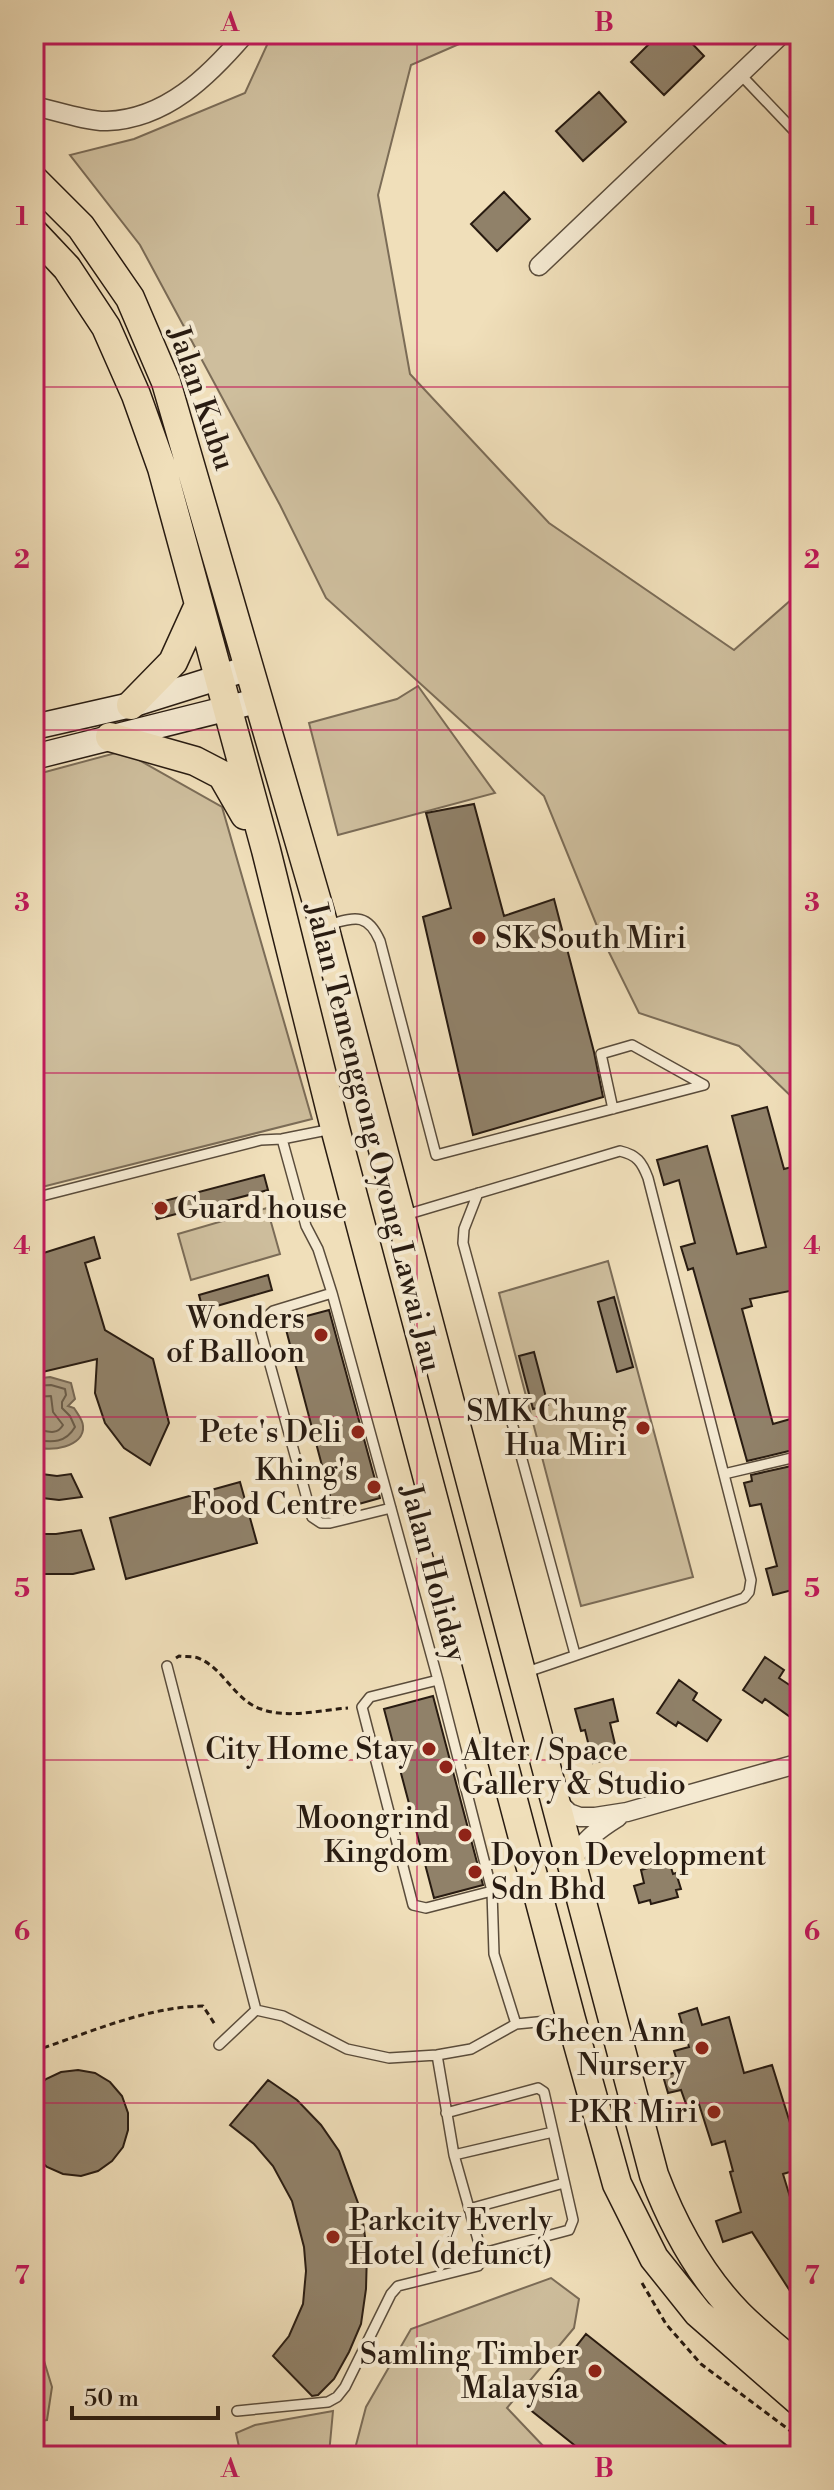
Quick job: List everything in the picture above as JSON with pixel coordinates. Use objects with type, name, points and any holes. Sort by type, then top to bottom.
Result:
[{"type":"main road","name":"Jalan Kubu","points":[[34,180],[81,227],[130,298],[166,382],[249,668]]},
{"type":"main road","name":"Jalan Kubu","points":[[34,233],[67,268],[106,327],[136,395],[162,468],[227,709]]},
{"type":"main road","points":[[131,705],[173,662],[198,607]]},
{"type":"main road","points":[[34,727],[131,705],[249,668]]},
{"type":"main road","name":"Jalan Temenggong Oyong Lawai Jau","points":[[249,668],[324,926],[654,2175],[672,2219],[703,2271],[737,2313],[800,2368]]},
{"type":"main road","points":[[34,757],[257,701]]},
{"type":"main road","name":"Jalan Temenggong Oyong Lawai Jau","points":[[227,709],[266,850],[335,1128],[617,2184],[654,2258],[698,2313],[800,2402]]},
{"type":"main road","points":[[110,737],[195,761],[222,775],[266,850]]},
{"type":"main road","points":[[585,1916],[578,1988],[571,2019],[628,2082]]},
{"type":"street","points":[[34,106],[106,121],[147,113],[190,91],[221,63],[245,34]]},
{"type":"street","points":[[539,266],[782,34]]},
{"type":"street","points":[[553,1797],[569,1813],[595,1817],[627,1812],[800,1763]]},
{"type":"street","points":[[571,1862],[579,1846],[590,1835],[627,1812]]},
{"type":"lane","points":[[740,74],[800,137]]},
{"type":"lane","points":[[324,926],[357,917],[375,930],[436,1155],[613,1109],[659,1097],[704,1085],[632,1045],[601,1054],[613,1109]]},
{"type":"lane","points":[[34,1198],[261,1140],[335,1128]]},
{"type":"lane","name":"Jalan Holiday","points":[[282,1139],[306,1226],[318,1249],[332,1293],[438,1680],[492,1891],[494,1954],[516,2024]]},
{"type":"lane","points":[[399,1217],[620,1151],[633,1154],[643,1163],[751,1580],[749,1592],[744,1598],[521,1674]]},
{"type":"lane","points":[[478,1193],[464,1229],[463,1243],[575,1654]]},
{"type":"lane","points":[[332,1293],[273,1311],[264,1319],[261,1332],[312,1517],[321,1523],[330,1523],[391,1508]]},
{"type":"lane","points":[[724,1474],[800,1456]]},
{"type":"lane","points":[[167,1666],[256,2010]]},
{"type":"lane","points":[[438,1680],[370,1697],[362,1707],[413,1905],[426,1908],[492,1891]]},
{"type":"lane","points":[[256,2010],[283,2016],[347,2049],[389,2058],[471,2049],[516,2024],[571,2019]]},
{"type":"lane","points":[[222,2042],[256,2010]]},
{"type":"lane","points":[[437,2055],[454,2155],[480,2247],[487,2252]]},
{"type":"lane","points":[[237,2411],[328,2402],[345,2387],[391,2294],[398,2286],[478,2266],[487,2252],[569,2230],[573,2220],[544,2092],[538,2088],[446,2113]]},
{"type":"lane","points":[[454,2155],[553,2132]]},
{"type":"lane","points":[[469,2209],[564,2183]]},
{"type":"path","points":[[167,1666],[179,1656],[198,1658],[219,1672],[244,1699],[259,1709],[282,1714],[362,1707]]},
{"type":"path","points":[[34,2051],[145,2014],[180,2006],[203,2006],[222,2042]]},
{"type":"shaded area","points":[[272,34],[482,34],[411,65],[378,195],[410,374],[549,523],[734,650],[800,592],[800,1105],[739,1046],[639,1013],[601,936],[544,796],[326,598],[280,505],[140,245],[70,155],[134,139],[245,93]]},
{"type":"shaded area","points":[[418,686],[495,793],[338,835],[309,723],[397,699]]},
{"type":"shaded area","points":[[123,751],[222,807],[312,1119],[34,1189],[34,775]]},
{"type":"shaded area","points":[[267,1208],[280,1254],[191,1280],[178,1234]]},
{"type":"shaded area","points":[[608,1261],[693,1577],[581,1606],[499,1293]]},
{"type":"shaded area","points":[[551,2278],[579,2299],[574,2328],[507,2408],[546,2449],[546,2456],[361,2456],[356,2445],[366,2407],[411,2329]]},
{"type":"shaded area","points":[[34,2328],[52,2387],[47,2420],[34,2422]]},
{"type":"shaded area","points":[[333,2411],[329,2454],[241,2456],[236,2433],[255,2425]]},
{"type":"water","points":[[50,1377],[71,1383],[75,1399],[68,1406],[74,1408],[83,1426],[82,1433],[72,1443],[48,1449],[34,1446],[34,1379]]},
{"type":"building","points":[[659,34],[683,34],[704,56],[664,95],[631,62]]},
{"type":"building","points":[[599,92],[626,122],[583,161],[556,131]]},
{"type":"building","points":[[504,192],[530,219],[497,251],[471,224]]},
{"type":"building","points":[[474,804],[504,916],[554,899],[603,1097],[473,1135],[423,917],[451,908],[426,813]]},
{"type":"building","points":[[767,1107],[784,1169],[800,1165],[800,1289],[750,1299],[752,1306],[742,1309],[773,1424],[794,1418],[800,1441],[791,1444],[793,1450],[747,1461],[693,1268],[688,1270],[681,1247],[695,1243],[679,1180],[664,1185],[657,1160],[707,1146],[737,1254],[766,1247],[732,1116]]},
{"type":"building","points":[[264,1175],[268,1190],[157,1219],[153,1204]]},
{"type":"building","points":[[94,1237],[100,1258],[85,1263],[105,1330],[153,1359],[169,1423],[150,1465],[124,1448],[105,1423],[95,1393],[97,1359],[34,1374],[34,1256]]},
{"type":"building","points":[[268,1275],[272,1290],[203,1310],[199,1295]]},
{"type":"building","points":[[614,1297],[633,1367],[617,1372],[598,1302]]},
{"type":"building","points":[[329,1310],[380,1498],[334,1511],[284,1322]]},
{"type":"building","points":[[534,1352],[548,1405],[533,1409],[519,1356]]},
{"type":"building","points":[[796,1465],[800,1478],[800,1588],[773,1595],[766,1569],[777,1566],[761,1504],[750,1506],[744,1483],[752,1481],[751,1475]]},
{"type":"building","points":[[34,1473],[71,1474],[82,1497],[59,1500],[34,1497]]},
{"type":"building","points":[[240,1482],[257,1543],[126,1579],[110,1518]]},
{"type":"building","points":[[81,1530],[94,1569],[73,1574],[34,1574],[34,1534]]},
{"type":"building","points":[[765,1657],[784,1670],[779,1678],[800,1692],[800,1708],[793,1719],[765,1699],[762,1703],[743,1690]]},
{"type":"building","points":[[679,1680],[697,1693],[693,1700],[721,1720],[707,1741],[678,1722],[676,1726],[657,1713]]},
{"type":"building","points":[[433,1696],[483,1885],[434,1898],[384,1709]]},
{"type":"building","points":[[613,1699],[618,1721],[610,1723],[618,1757],[593,1763],[585,1730],[581,1731],[575,1709]]},
{"type":"building","points":[[666,1851],[681,1889],[676,1890],[678,1897],[651,1904],[650,1900],[639,1903],[634,1886],[644,1883],[641,1870],[648,1868],[645,1858]]},
{"type":"building","points":[[697,2008],[702,2025],[729,2017],[744,2073],[772,2065],[800,2155],[800,2169],[783,2174],[797,2220],[800,2218],[800,2285],[790,2291],[752,2232],[723,2242],[716,2221],[741,2212],[725,2141],[712,2145],[698,2101],[686,2104],[681,2090],[668,2093],[663,2076],[680,2071],[674,2051],[689,2047],[679,2014]]},
{"type":"building","points":[[78,2070],[95,2073],[110,2082],[122,2096],[128,2113],[128,2130],[123,2147],[112,2161],[98,2171],[81,2176],[63,2174],[47,2167],[34,2155],[34,2091],[46,2079],[61,2072]]},
{"type":"building","name":"Parkcity Everly Hotel (defunct)","points":[[268,2080],[297,2100],[321,2125],[339,2151],[362,2214],[367,2252],[361,2324],[334,2379],[318,2395],[312,2396],[273,2356],[289,2336],[303,2304],[306,2271],[304,2247],[292,2201],[273,2166],[254,2144],[230,2125]]},
{"type":"building","name":"Samling Timber Malaysia","points":[[586,2334],[740,2456],[588,2456],[528,2408]]},
{"type":"place","name":"SK South Miri","points":[[479,938]]},
{"type":"place","name":"Guard house","points":[[161,1208]]},
{"type":"place","name":"Wonders of Balloon","points":[[321,1335]]},
{"type":"place","name":"SMK Chung Hua Miri","points":[[643,1428]]},
{"type":"place","name":"Pete's Deli","points":[[358,1432]]},
{"type":"place","name":"Khing's Food Centre","points":[[374,1487]]},
{"type":"place","name":"City Home Stay","points":[[429,1749]]},
{"type":"place","name":"Alter / Space Gallery & Studio","points":[[446,1767]]},
{"type":"place","name":"Moongrind Kingdom","points":[[465,1835]]},
{"type":"place","name":"Doyon Development Sdn Bhd","points":[[475,1872]]},
{"type":"place","name":"Gheen Ann Nursery","points":[[702,2048]]},
{"type":"place","name":"PKR Miri","points":[[714,2112]]},
{"type":"place","name":"Parkcity Everly Hotel (defunct)","points":[[333,2237]]},
{"type":"place","name":"Samling Timber Malaysia","points":[[595,2371]]}]
